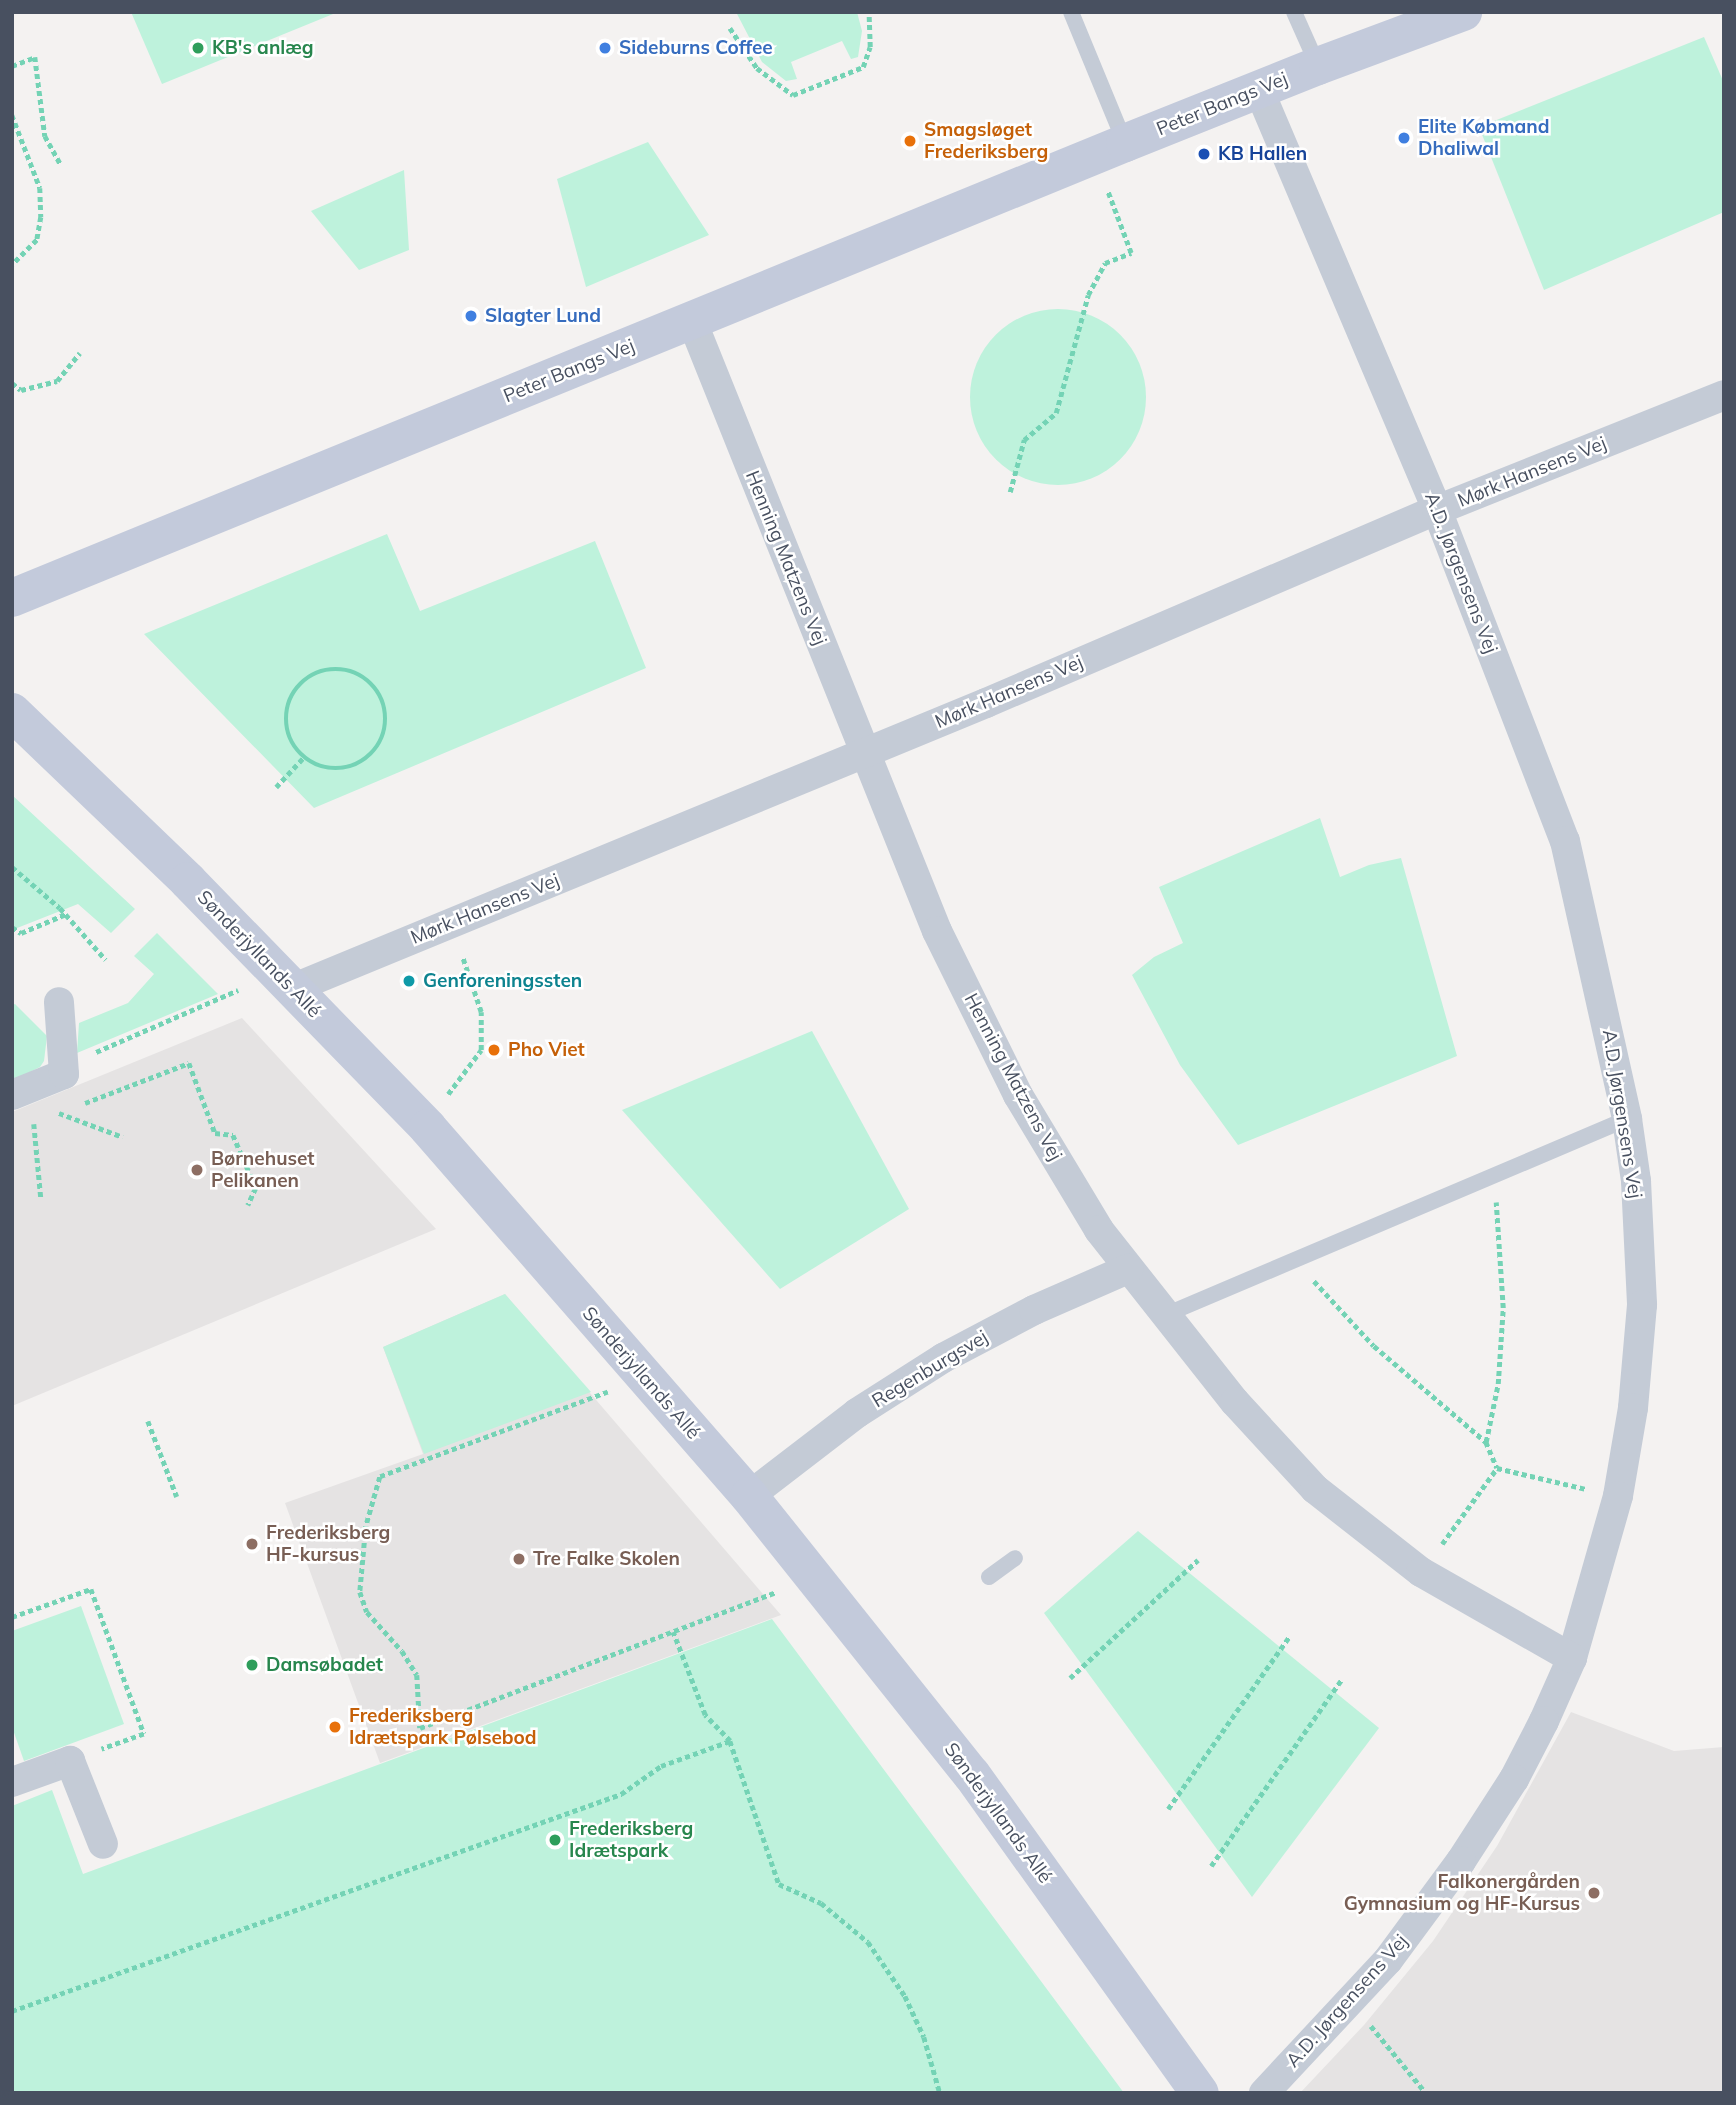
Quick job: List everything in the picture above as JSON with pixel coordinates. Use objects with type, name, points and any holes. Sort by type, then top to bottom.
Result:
[{"type":"street","name":"Peter Bangs Vej","points":[[12,598],[1110,149],[1318,66],[1464,12]]},
{"type":"street","name":"A.D. Jørgensens Vej","points":[[1259,90],[1437,510],[1565,841],[1627,1119],[1636,1181],[1642,1305],[1633,1408],[1618,1496],[1572,1658],[1544,1721],[1514,1779],[1461,1861],[1388,1960],[1264,2093]]},
{"type":"street","name":"Henning Matzens Vej","points":[[692,321],[937,931],[1018,1095],[1099,1230],[1235,1402],[1315,1489],[1421,1572],[1572,1658]]},
{"type":"street","name":"Mørk Hansens Vej","points":[[286,980],[448,925],[864,753],[1437,510],[1724,395]]},
{"type":"street","name":"Sønderjyllands Allé","points":[[12,712],[286,980],[424,1125],[749,1496],[972,1775],[1200,2093]]},
{"type":"street","points":[[24,1096],[64,1074],[59,1002]]},
{"type":"street","name":"Regenburgsvej","points":[[749,1496],[856,1413],[943,1358],[1034,1310],[1128,1269]]},
{"type":"street","points":[[12,1782],[69,1761],[103,1844]]},
{"type":"lane","points":[[1071,12],[1110,149]]},
{"type":"lane","points":[[1294,12],[1318,66]]},
{"type":"lane","points":[[1165,1315],[1627,1119]]},
{"type":"lane","points":[[989,1577],[1015,1558]]},
{"type":"path","points":[[730,28],[757,68],[793,95],[863,67],[870,47],[869,12]]},
{"type":"path","points":[[12,66],[35,57],[45,136],[60,163]]},
{"type":"path","points":[[12,114],[40,188],[41,217],[37,240],[19,254],[12,265]]},
{"type":"path","points":[[1010,492],[1024,440],[1056,413],[1088,295],[1105,263],[1131,253],[1110,149]]},
{"type":"path","points":[[12,383],[21,390],[57,381],[80,353]]},
{"type":"path","points":[[336,668],[353,671],[369,680],[380,694],[386,710],[386,727],[380,744],[369,758],[353,766],[335,770],[318,766],[303,758],[291,744],[285,727],[285,710],[292,693],[303,679],[318,671],[336,668]]},
{"type":"path","points":[[276,787],[303,758]]},
{"type":"path","points":[[12,867],[66,914],[106,960]]},
{"type":"path","points":[[12,927],[21,933],[66,914]]},
{"type":"path","points":[[424,1125],[481,1050],[481,1012],[448,925]]},
{"type":"path","points":[[64,1074],[77,1060],[286,980]]},
{"type":"path","points":[[82,1104],[190,1063],[215,1133],[233,1135],[256,1188],[248,1205]]},
{"type":"path","points":[[24,1096],[58,1113],[123,1137]]},
{"type":"path","points":[[24,1096],[41,1198]]},
{"type":"path","points":[[58,1113],[70,1108]]},
{"type":"path","points":[[1486,1442],[1498,1384],[1503,1308],[1496,1200],[1491,1177]]},
{"type":"path","points":[[1295,1261],[1374,1346],[1486,1442],[1497,1468]]},
{"type":"path","points":[[645,1378],[380,1477],[366,1526],[360,1592],[367,1612],[402,1651],[416,1675],[420,1728],[817,1578]]},
{"type":"path","points":[[148,1421],[177,1497]]},
{"type":"path","points":[[1497,1468],[1618,1496]]},
{"type":"path","points":[[1421,1572],[1497,1468]]},
{"type":"path","points":[[1070,1678],[1198,1560]]},
{"type":"path","points":[[12,1617],[91,1589],[144,1734],[69,1761]]},
{"type":"path","points":[[673,1632],[705,1715],[730,1741],[779,1884],[821,1903],[868,1942],[910,2006],[924,2037],[940,2093]]},
{"type":"path","points":[[1168,1809],[1289,1637]]},
{"type":"path","points":[[1211,1866],[1342,1679]]},
{"type":"path","points":[[12,2011],[621,1794],[661,1766],[730,1741]]},
{"type":"path","points":[[1351,2001],[1426,2093]]},
{"type":"shaded area","name":"Børnehuset Pelikanen","points":[[242,1018],[436,1229],[12,1406],[12,1112]]},
{"type":"shaded area","name":"Tre Falke Skolen","points":[[505,1294],[781,1615],[380,1763],[285,1503],[423,1454],[383,1347]]},
{"type":"shaded area","name":"Falkonergården Gymnasium og HF-Kursus","points":[[1571,1712],[1674,1751],[1724,1747],[1724,2093],[1300,2093],[1364,2025],[1433,1941],[1497,1846]]},
{"type":"green space","name":"KB's anlæg","points":[[131,12],[338,12],[162,84]]},
{"type":"green space","points":[[736,12],[857,12],[862,31],[858,57],[851,59],[842,41],[791,62],[797,79],[786,81],[762,62]]},
{"type":"green space","points":[[1704,37],[1724,83],[1724,212],[1544,290],[1479,127]]},
{"type":"green space","points":[[648,142],[709,235],[586,287],[557,179]]},
{"type":"green space","points":[[404,170],[409,250],[359,270],[311,211]]},
{"type":"green space","points":[[1058,309],[1092,316],[1120,335],[1139,363],[1146,397],[1139,431],[1120,459],[1092,478],[1058,485],[1024,478],[996,459],[977,431],[970,397],[977,363],[996,335],[1024,316]]},
{"type":"green space","points":[[387,534],[420,611],[595,541],[646,668],[314,808],[144,634]]},
{"type":"green space","points":[[12,795],[135,909],[111,933],[78,904],[12,930]]},
{"type":"green space","points":[[1320,818],[1340,877],[1369,865],[1401,858],[1457,1056],[1238,1145],[1180,1065],[1132,975],[1154,957],[1183,943],[1159,887]]},
{"type":"green space","points":[[157,933],[218,994],[77,1053],[79,1023],[128,1003],[154,974],[134,956]]},
{"type":"green space","points":[[15,1004],[47,1036],[44,1061],[40,1067],[12,1081],[12,1005]]},
{"type":"green space","points":[[812,1031],[909,1209],[780,1289],[622,1110]]},
{"type":"green space","points":[[505,1294],[591,1392],[424,1454],[383,1347]]},
{"type":"green space","points":[[1138,1531],[1379,1728],[1252,1897],[1044,1613]]},
{"type":"green space","points":[[81,1606],[124,1724],[24,1761],[12,1727],[12,1631]]},
{"type":"green space","name":"Frederiksberg Idrætspark","points":[[772,1619],[1124,2093],[12,2093],[12,1806],[52,1790],[83,1874]]},
{"type":"place","name":"KB's anlæg","points":[[198,48]]},
{"type":"place","name":"Sideburns Coffee","points":[[605,48]]},
{"type":"place","name":"Elite Købmand Dhaliwal","points":[[1404,138]]},
{"type":"place","name":"Smagsløget Frederiksberg","points":[[910,141]]},
{"type":"place","name":"KB Hallen","points":[[1204,154]]},
{"type":"place","name":"Slagter Lund","points":[[471,316]]},
{"type":"place","name":"Genforeningssten","points":[[409,981]]},
{"type":"place","name":"Pho Viet","points":[[494,1050]]},
{"type":"place","name":"Børnehuset Pelikanen","points":[[197,1170]]},
{"type":"place","name":"Frederiksberg HF-kursus","points":[[252,1544]]},
{"type":"place","name":"Tre Falke Skolen","points":[[519,1559]]},
{"type":"place","name":"Damsøbadet","points":[[252,1665]]},
{"type":"place","name":"Frederiksberg Idrætspark Pølsebod","points":[[335,1727]]},
{"type":"place","name":"Frederiksberg Idrætspark","points":[[555,1840]]},
{"type":"place","name":"Falkonergården Gymnasium og HF-Kursus","points":[[1594,1893]]}]
